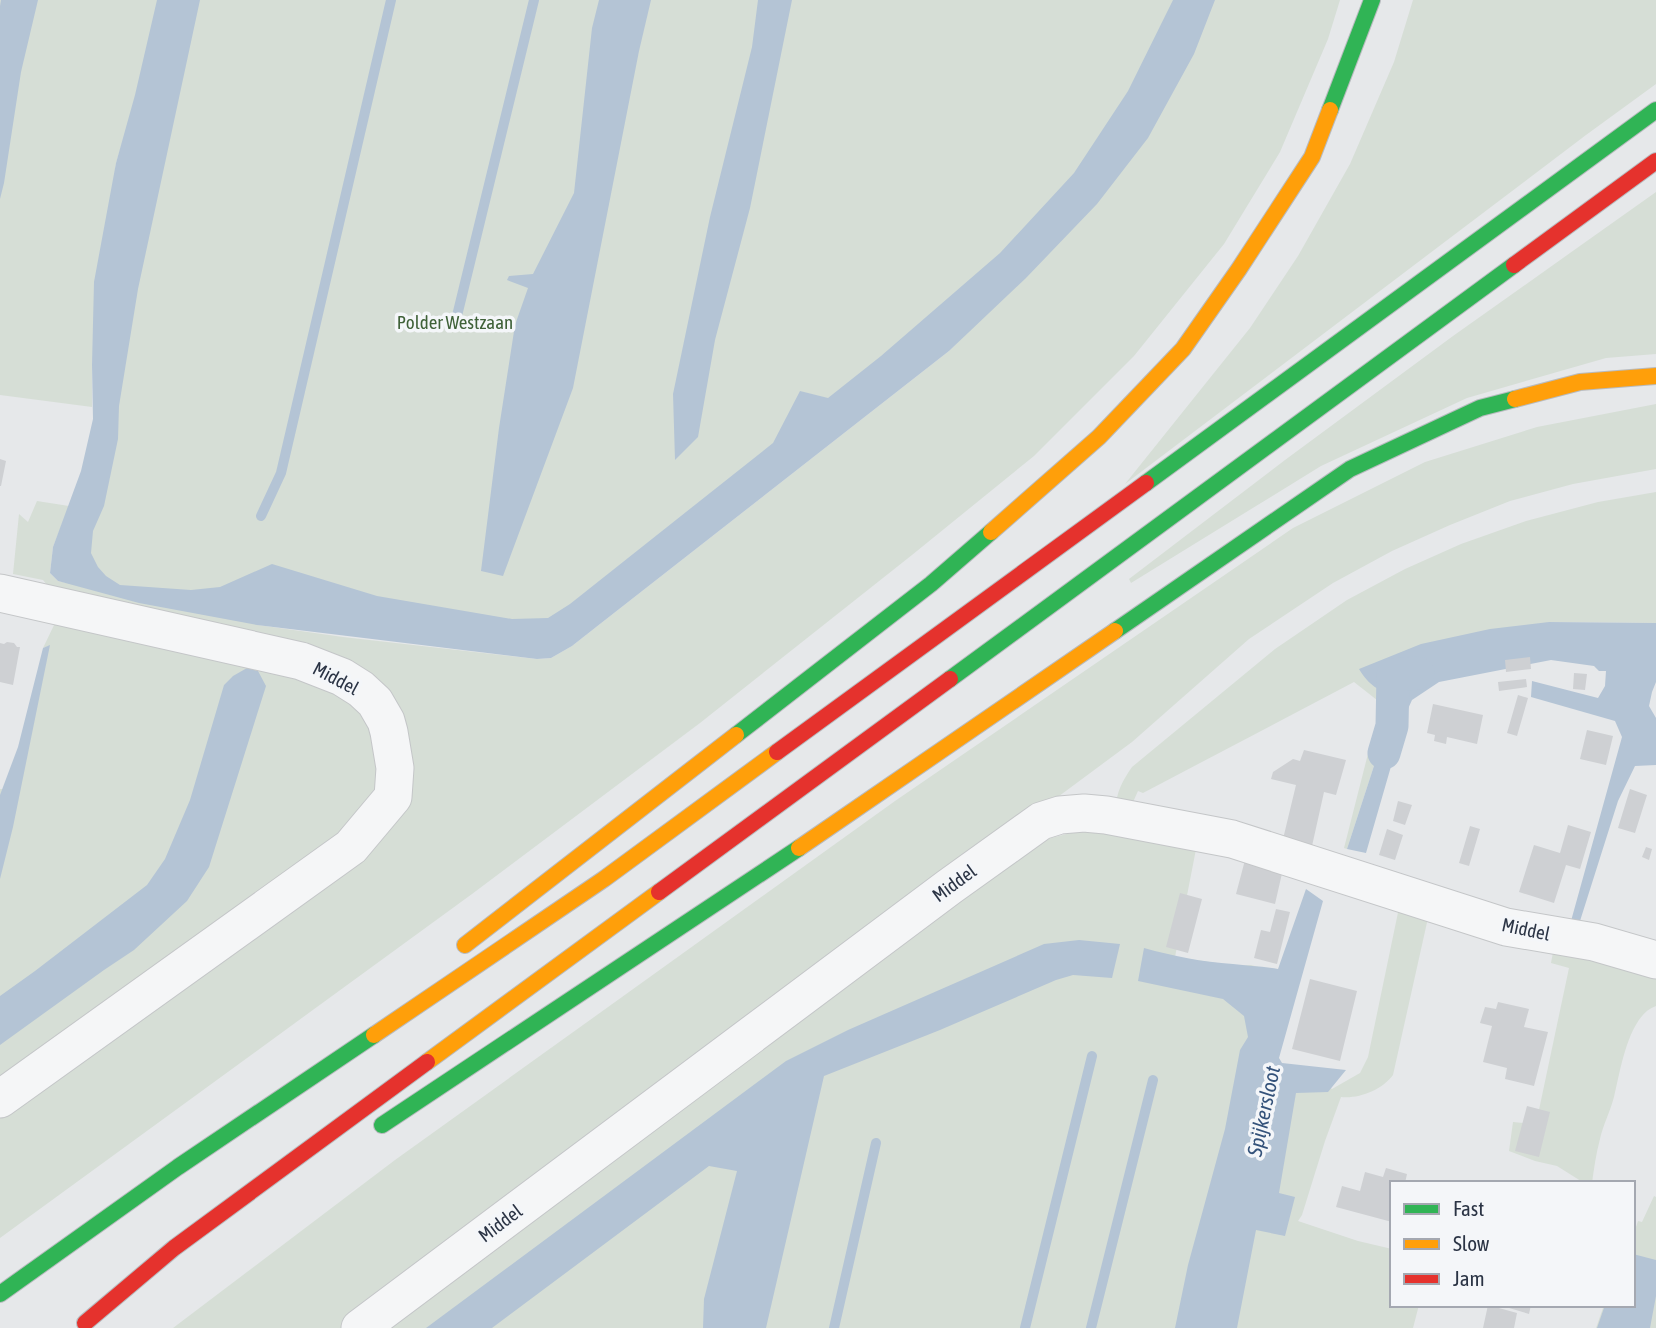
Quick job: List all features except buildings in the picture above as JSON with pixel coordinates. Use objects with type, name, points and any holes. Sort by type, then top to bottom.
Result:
[{"type":"highway","points":[[455,953],[931,584],[1099,437],[1183,349],[1312,157],[1372,0]]},
{"type":"highway","points":[[0,1294],[178,1167],[604,879],[1656,110]]},
{"type":"highway","points":[[82,1326],[174,1248],[1656,161]]},
{"type":"highway","points":[[373,1132],[868,802],[1350,469],[1480,408],[1580,382],[1656,376]]},
{"type":"highway","points":[[178,1167],[366,1022]]},
{"type":"highway","points":[[82,1326],[223,1231]]},
{"type":"street","name":"Middel","points":[[0,593],[301,661],[342,677],[375,702],[386,721],[395,768],[393,797],[351,847],[0,1099]]},
{"type":"street","name":"Middel","points":[[360,1328],[949,887],[1041,821],[1059,815],[1106,815],[1232,839],[1506,927],[1594,942],[1656,960]]},
{"type":"green space","name":"Polder Westzaan","points":[[0,0],[1340,0],[1328,39],[1280,152],[1224,244],[1134,356],[1034,456],[700,723],[472,894],[0,1238],[0,1117],[364,855],[382,837],[408,801],[408,740],[400,714],[383,688],[366,670],[334,654],[255,637],[251,656],[316,671],[345,684],[364,703],[377,727],[383,757],[379,782],[367,814],[348,835],[0,1084],[0,789],[4,789],[27,731],[49,646],[43,648],[64,596],[54,594],[43,580],[13,574],[19,514],[28,522],[37,501],[69,506],[53,547],[50,573],[58,581],[67,583],[70,576],[74,577],[109,414],[100,400],[99,362],[104,282],[119,162],[128,124],[116,163],[92,365],[92,407],[0,395]],"holes":[[[967,333],[949,351],[572,646],[551,658],[537,659],[258,625],[261,617],[344,635],[537,657],[552,656],[573,644]]]},
{"type":"green space","points":[[1413,0],[1656,0],[1656,84],[1125,484],[1250,328],[1298,256],[1350,164],[1394,62]]},
{"type":"green space","points":[[1656,192],[1656,354],[1606,358],[1467,398],[1321,466],[1131,583],[1129,579],[1285,460],[1453,336]]},
{"type":"green space","points":[[1656,404],[1656,469],[1573,484],[1510,501],[1392,551],[1333,583],[1249,639],[1132,742],[341,1328],[173,1328],[395,1160],[895,801],[1293,528],[1425,462],[1537,427]]},
{"type":"green space","points":[[1656,492],[1656,623],[1549,622],[1377,689],[1396,698],[1347,849],[1344,848],[1382,704],[1354,682],[1143,793],[1138,791],[1129,811],[1116,808],[1121,786],[1132,767],[1275,649],[1347,600],[1405,569],[1461,544],[1526,521],[1598,502]]},
{"type":"green space","points":[[1098,826],[1198,839],[1175,957],[1237,966],[1251,965],[1289,975],[1274,1065],[1325,1083],[1332,1089],[1360,1073],[1368,1057],[1401,898],[1430,909],[1393,1075],[1370,1092],[1355,1097],[1341,1097],[1298,1221],[1390,1249],[1390,1307],[1418,1307],[1413,1328],[376,1328],[992,870],[1051,838]]},
{"type":"green space","points":[[1554,947],[1656,967],[1656,1006],[1646,1012],[1632,1032],[1601,1134],[1592,1181],[1581,1181],[1557,1166],[1509,1151],[1513,1122],[1536,1124],[1569,968],[1551,963]]},
{"type":"green space","points":[[1654,1196],[1656,1197],[1656,1328],[1596,1328],[1603,1307],[1635,1307],[1635,1230],[1638,1221],[1642,1222]]},
{"type":"water","points":[[1,0],[38,0],[21,72],[0,199],[0,6]]},
{"type":"water","points":[[157,0],[200,0],[138,289],[119,406],[118,439],[104,506],[93,531],[91,553],[98,567],[120,585],[191,590],[220,587],[272,564],[377,596],[512,619],[548,618],[570,604],[773,443],[800,391],[828,398],[1000,253],[1074,173],[1128,91],[1173,0],[1215,0],[1194,54],[1148,138],[1097,204],[1026,278],[949,351],[572,646],[551,658],[537,659],[257,625],[139,603],[58,581],[50,573],[53,547],[81,471],[93,419],[94,282],[116,163]]},
{"type":"water","points":[[599,0],[651,0],[573,388],[503,576],[481,571],[515,325],[528,288],[507,280],[509,276],[533,274],[574,193],[592,28]]},
{"type":"water","points":[[758,0],[792,0],[750,208],[715,340],[698,437],[675,460],[673,394],[710,217],[752,47]]},
{"type":"water","points":[[1549,622],[1656,623],[1656,682],[1649,706],[1656,718],[1656,765],[1635,766],[1618,801],[1580,921],[1571,921],[1622,737],[1615,721],[1531,697],[1532,681],[1598,698],[1605,686],[1606,671],[1599,671],[1594,666],[1551,660],[1439,682],[1412,700],[1366,853],[1347,849],[1396,698],[1375,687],[1359,669],[1421,644],[1490,629]]},
{"type":"water","points":[[50,645],[0,879],[0,795],[18,747],[43,648]]},
{"type":"water","points":[[247,668],[258,671],[266,686],[209,867],[187,901],[134,950],[0,1045],[0,996],[147,885],[165,859],[190,800],[224,685]]},
{"type":"water","name":"Spijkersloot","points":[[1306,889],[1323,901],[1279,1058],[1282,1063],[1346,1070],[1328,1092],[1296,1093],[1279,1193],[1295,1197],[1285,1236],[1256,1230],[1237,1328],[1175,1328],[1188,1265],[1225,1129],[1240,1050],[1248,1037],[1244,1016],[1223,999],[1138,981],[1144,948],[1199,960],[1278,969]]},
{"type":"water","points":[[1079,940],[1120,944],[1112,978],[1073,975],[1056,980],[824,1076],[766,1328],[703,1328],[704,1299],[737,1171],[709,1166],[492,1328],[426,1328],[786,1061],[848,1030],[1044,944]]},
{"type":"water","points":[[1635,1255],[1656,1260],[1656,1296],[1650,1328],[1597,1328],[1604,1307],[1635,1307]]},
{"type":"waterway","points":[[261,516],[281,473],[391,0]]},
{"type":"waterway","points":[[455,324],[534,0]]},
{"type":"waterway","points":[[1384,753],[1392,726],[1393,675],[1418,673]]},
{"type":"waterway","points":[[1025,1328],[1092,1056]]},
{"type":"waterway","points":[[1091,1328],[1153,1080]]},
{"type":"waterway","points":[[834,1328],[876,1143]]},
{"type":"traffic: fast","points":[[1330,110],[1372,0]]},
{"type":"traffic: fast","points":[[1146,483],[1656,110]]},
{"type":"traffic: fast","points":[[950,679],[1514,265]]},
{"type":"traffic: fast","points":[[1115,631],[1350,469],[1480,408],[1515,399]]},
{"type":"traffic: fast","points":[[736,735],[931,584],[991,532]]},
{"type":"traffic: fast","points":[[382,1125],[799,848]]},
{"type":"traffic: fast","points":[[0,1294],[178,1167],[374,1035]]},
{"type":"traffic: slow","points":[[991,532],[1099,437],[1183,349],[1312,157],[1330,110]]},
{"type":"traffic: slow","points":[[1515,399],[1580,382],[1656,376]]},
{"type":"traffic: slow","points":[[799,848],[1115,631]]},
{"type":"traffic: slow","points":[[465,945],[736,735]]},
{"type":"traffic: slow","points":[[374,1035],[604,879],[777,752]]},
{"type":"traffic: slow","points":[[427,1062],[659,892]]},
{"type":"traffic: jam","points":[[1514,265],[1656,161]]},
{"type":"traffic: jam","points":[[777,752],[1146,483]]},
{"type":"traffic: jam","points":[[659,892],[950,679]]},
{"type":"traffic: jam","points":[[85,1323],[174,1248],[427,1062]]}]
